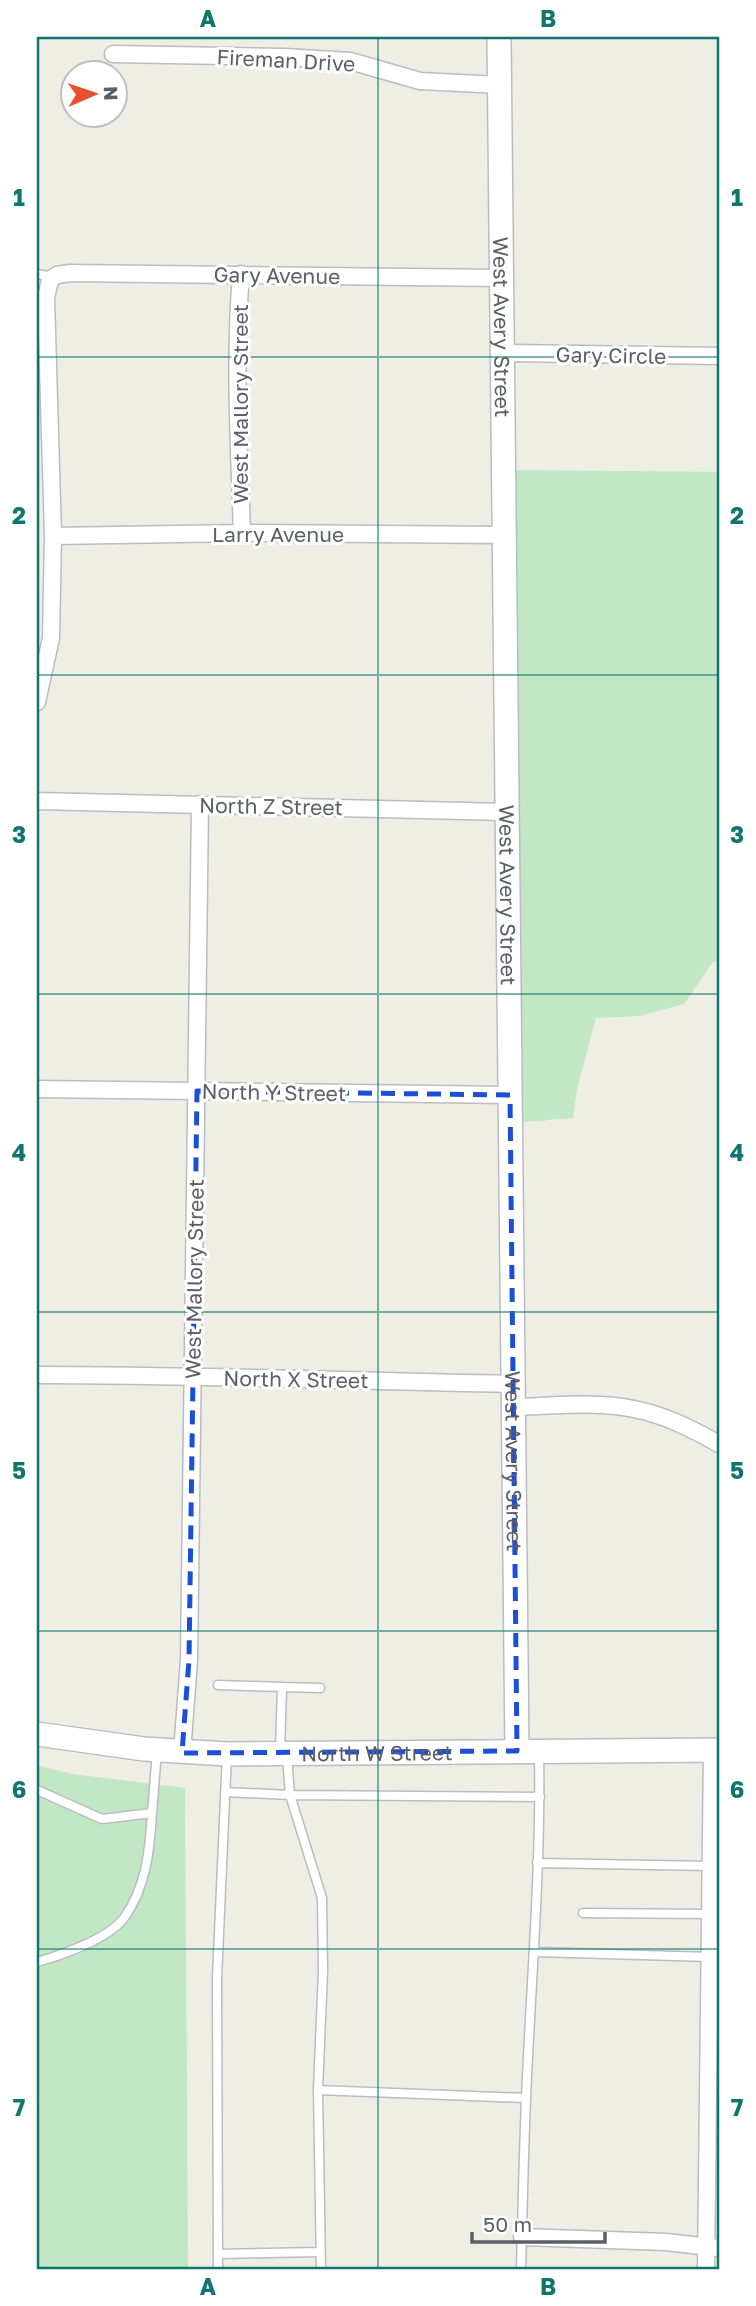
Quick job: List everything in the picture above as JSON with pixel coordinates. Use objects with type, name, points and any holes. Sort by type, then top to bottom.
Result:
[{"type":"street","name":"West Avery Street","points":[[499,37],[513,1384],[528,1751]]},
{"type":"street","name":"Fireman Drive","points":[[113,54],[350,61],[420,81],[499,85]]},
{"type":"street","name":"Gary Avenue","points":[[46,285],[70,273],[501,278]]},
{"type":"street","name":"West Mallory Street","points":[[241,274],[239,444],[242,533]]},
{"type":"street","points":[[37,702],[51,638],[53,536],[42,379],[46,285]]},
{"type":"street","name":"Gary Circle","points":[[502,353],[719,356]]},
{"type":"street","name":"Larry Avenue","points":[[53,536],[242,533],[503,535]]},
{"type":"street","name":"North Z Street","points":[[37,799],[506,812]]},
{"type":"street","name":"West Mallory Street","points":[[182,1753],[189,1660],[200,804]]},
{"type":"street","name":"North Y Street","points":[[37,1089],[510,1095]]},
{"type":"street","name":"North X Street","points":[[37,1375],[513,1384]]},
{"type":"street","points":[[514,1407],[572,1405],[633,1409],[689,1427],[719,1444]]},
{"type":"street","name":"North W Street","points":[[37,1734],[182,1753],[715,1750]]},
{"type":"street","points":[[706,2269],[713,2247],[713,2115],[707,2033],[715,1957],[711,1914],[711,1866],[715,1750]]},
{"type":"street","points":[[522,2238],[666,2242],[713,2247]]},
{"type":"lane","points":[[37,274],[46,285]]},
{"type":"lane","points":[[218,1685],[320,1688]]},
{"type":"lane","points":[[282,1687],[284,1754],[290,1795],[322,1898],[323,1971],[318,2090],[321,2269]]},
{"type":"lane","points":[[37,1962],[93,1941],[123,1919],[137,1892],[150,1853],[157,1751]]},
{"type":"lane","points":[[521,2269],[526,2098],[536,1952],[540,1797],[528,1751]]},
{"type":"lane","points":[[218,2269],[217,1978],[228,1754]]},
{"type":"lane","points":[[37,1790],[102,1819],[152,1813]]},
{"type":"lane","points":[[225,1792],[540,1797]]},
{"type":"lane","points":[[537,1863],[711,1866]]},
{"type":"lane","points":[[583,1913],[711,1914]]},
{"type":"lane","points":[[536,1952],[715,1957]]},
{"type":"lane","points":[[318,2090],[526,2098]]},
{"type":"lane","points":[[218,2255],[320,2252]]},
{"type":"highlighted area","points":[[197,1091],[510,1095],[517,1751],[182,1753],[189,1660]]},
{"type":"green space","points":[[514,470],[719,472],[719,962],[713,962],[684,1004],[639,1016],[596,1018],[577,1089],[573,1118],[523,1122],[515,676]]},
{"type":"green space","points":[[37,1765],[72,1774],[185,1788],[188,2269],[37,2269]]}]
